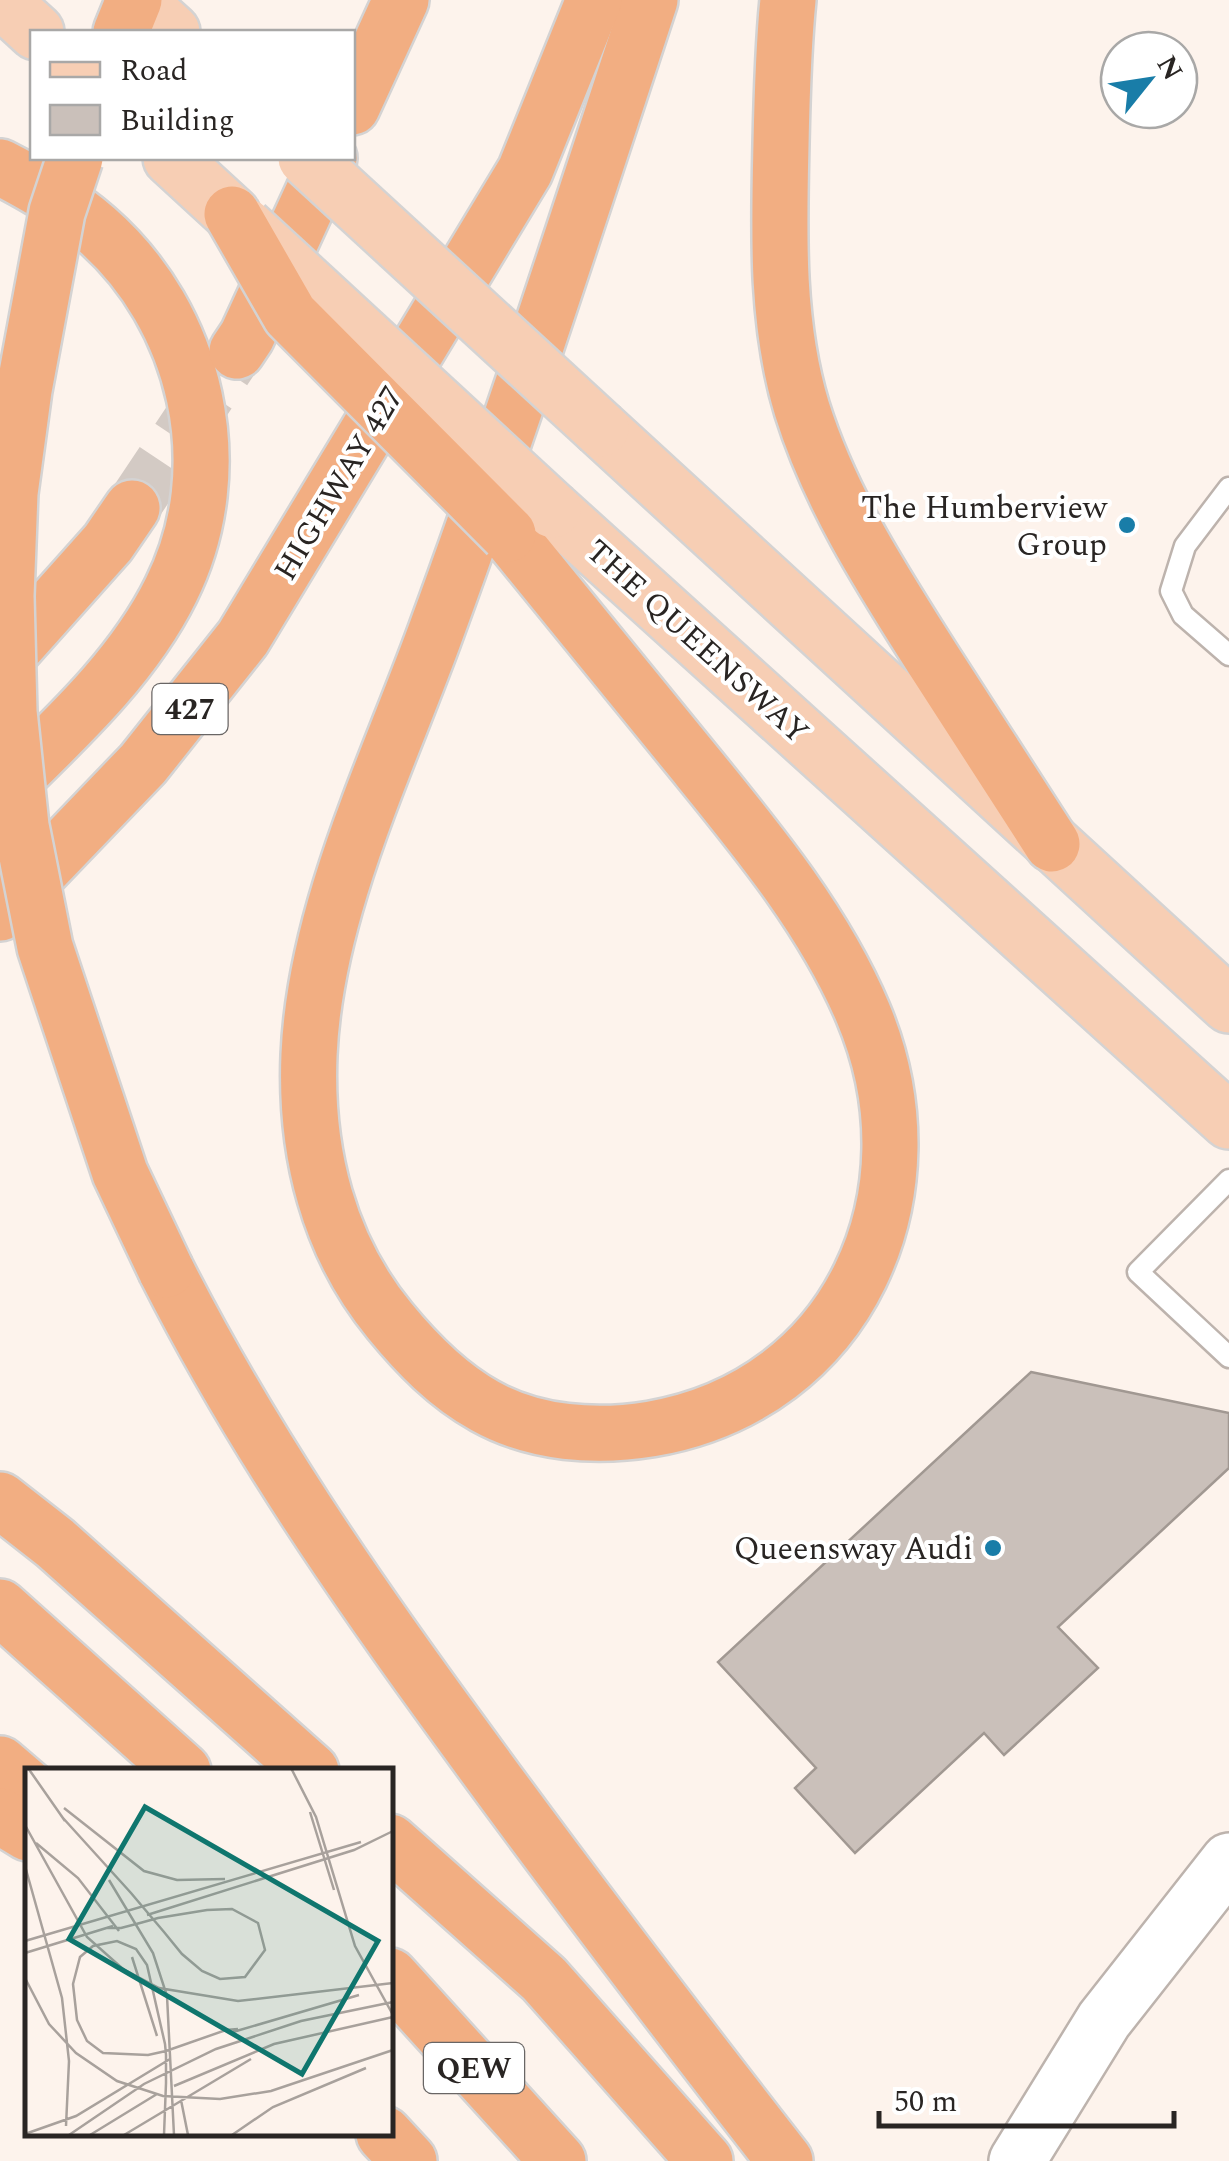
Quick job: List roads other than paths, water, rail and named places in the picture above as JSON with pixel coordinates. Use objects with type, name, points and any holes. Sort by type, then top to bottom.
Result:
[{"type":"highway","points":[[121,30],[135,0]]},
{"type":"highway","points":[[355,100],[401,0]]},
{"type":"highway","name":"HIGHWAY 427","points":[[0,912],[143,764],[243,638],[525,171],[594,0]]},
{"type":"highway","points":[[232,214],[290,315],[530,522],[760,844],[834,957],[864,1016],[883,1076],[890,1128],[885,1213],[872,1252],[835,1321],[813,1347],[751,1394],[717,1410],[686,1421],[616,1434],[583,1434],[519,1421],[485,1406],[445,1379],[414,1351],[376,1304],[348,1259],[328,1214],[313,1152],[309,1052],[330,930],[354,846],[436,631],[650,0]]},
{"type":"highway","points":[[788,0],[778,251],[801,405],[845,514],[905,616],[1052,844]]},
{"type":"highway","points":[[74,160],[54,230],[24,390],[10,492],[6,596],[8,712],[22,826],[45,947],[120,1173],[204,1347],[351,1582],[584,1901],[784,2161]]},
{"type":"highway","points":[[237,351],[328,160]]},
{"type":"highway","points":[[0,166],[51,193],[98,231],[145,286],[180,343],[198,412],[200,449],[198,504],[184,562],[170,593],[136,647],[98,694],[0,793]]},
{"type":"highway","points":[[0,664],[108,543],[132,508]]},
{"type":"highway","points":[[0,1464],[55,1542]]},
{"type":"highway","points":[[0,1500],[55,1542],[307,1768]]},
{"type":"highway","points":[[0,1607],[180,1768]]},
{"type":"highway","points":[[0,1764],[25,1785]]},
{"type":"highway","points":[[0,1816],[25,1832]]},
{"type":"highway","points":[[392,1844],[544,1980],[705,2161]]},
{"type":"highway","name":"QEW","points":[[392,1978],[558,2161]]},
{"type":"highway","points":[[386,2136],[409,2161]]},
{"type":"main road","points":[[1,0],[34,30]]},
{"type":"main road","points":[[135,0],[170,30]]},
{"type":"main road","points":[[174,160],[232,214]]},
{"type":"main road","points":[[308,160],[1229,1005]]},
{"type":"main road","name":"THE QUEENSWAY","points":[[530,522],[1229,1122]]},
{"type":"main road","points":[[1017,2161],[1104,2020],[1229,1862]]},
{"type":"lane","points":[[1229,488],[1186,546],[1171,591],[1183,616],[1229,655]]},
{"type":"lane","points":[[1229,1180],[1138,1272],[1229,1357]]},
{"type":"tunnel","points":[[132,508],[237,351]]},
{"type":"place","name":"The Humberview Group","points":[[1127,525]]},
{"type":"place","name":"Queensway Audi","points":[[993,1548]]}]
